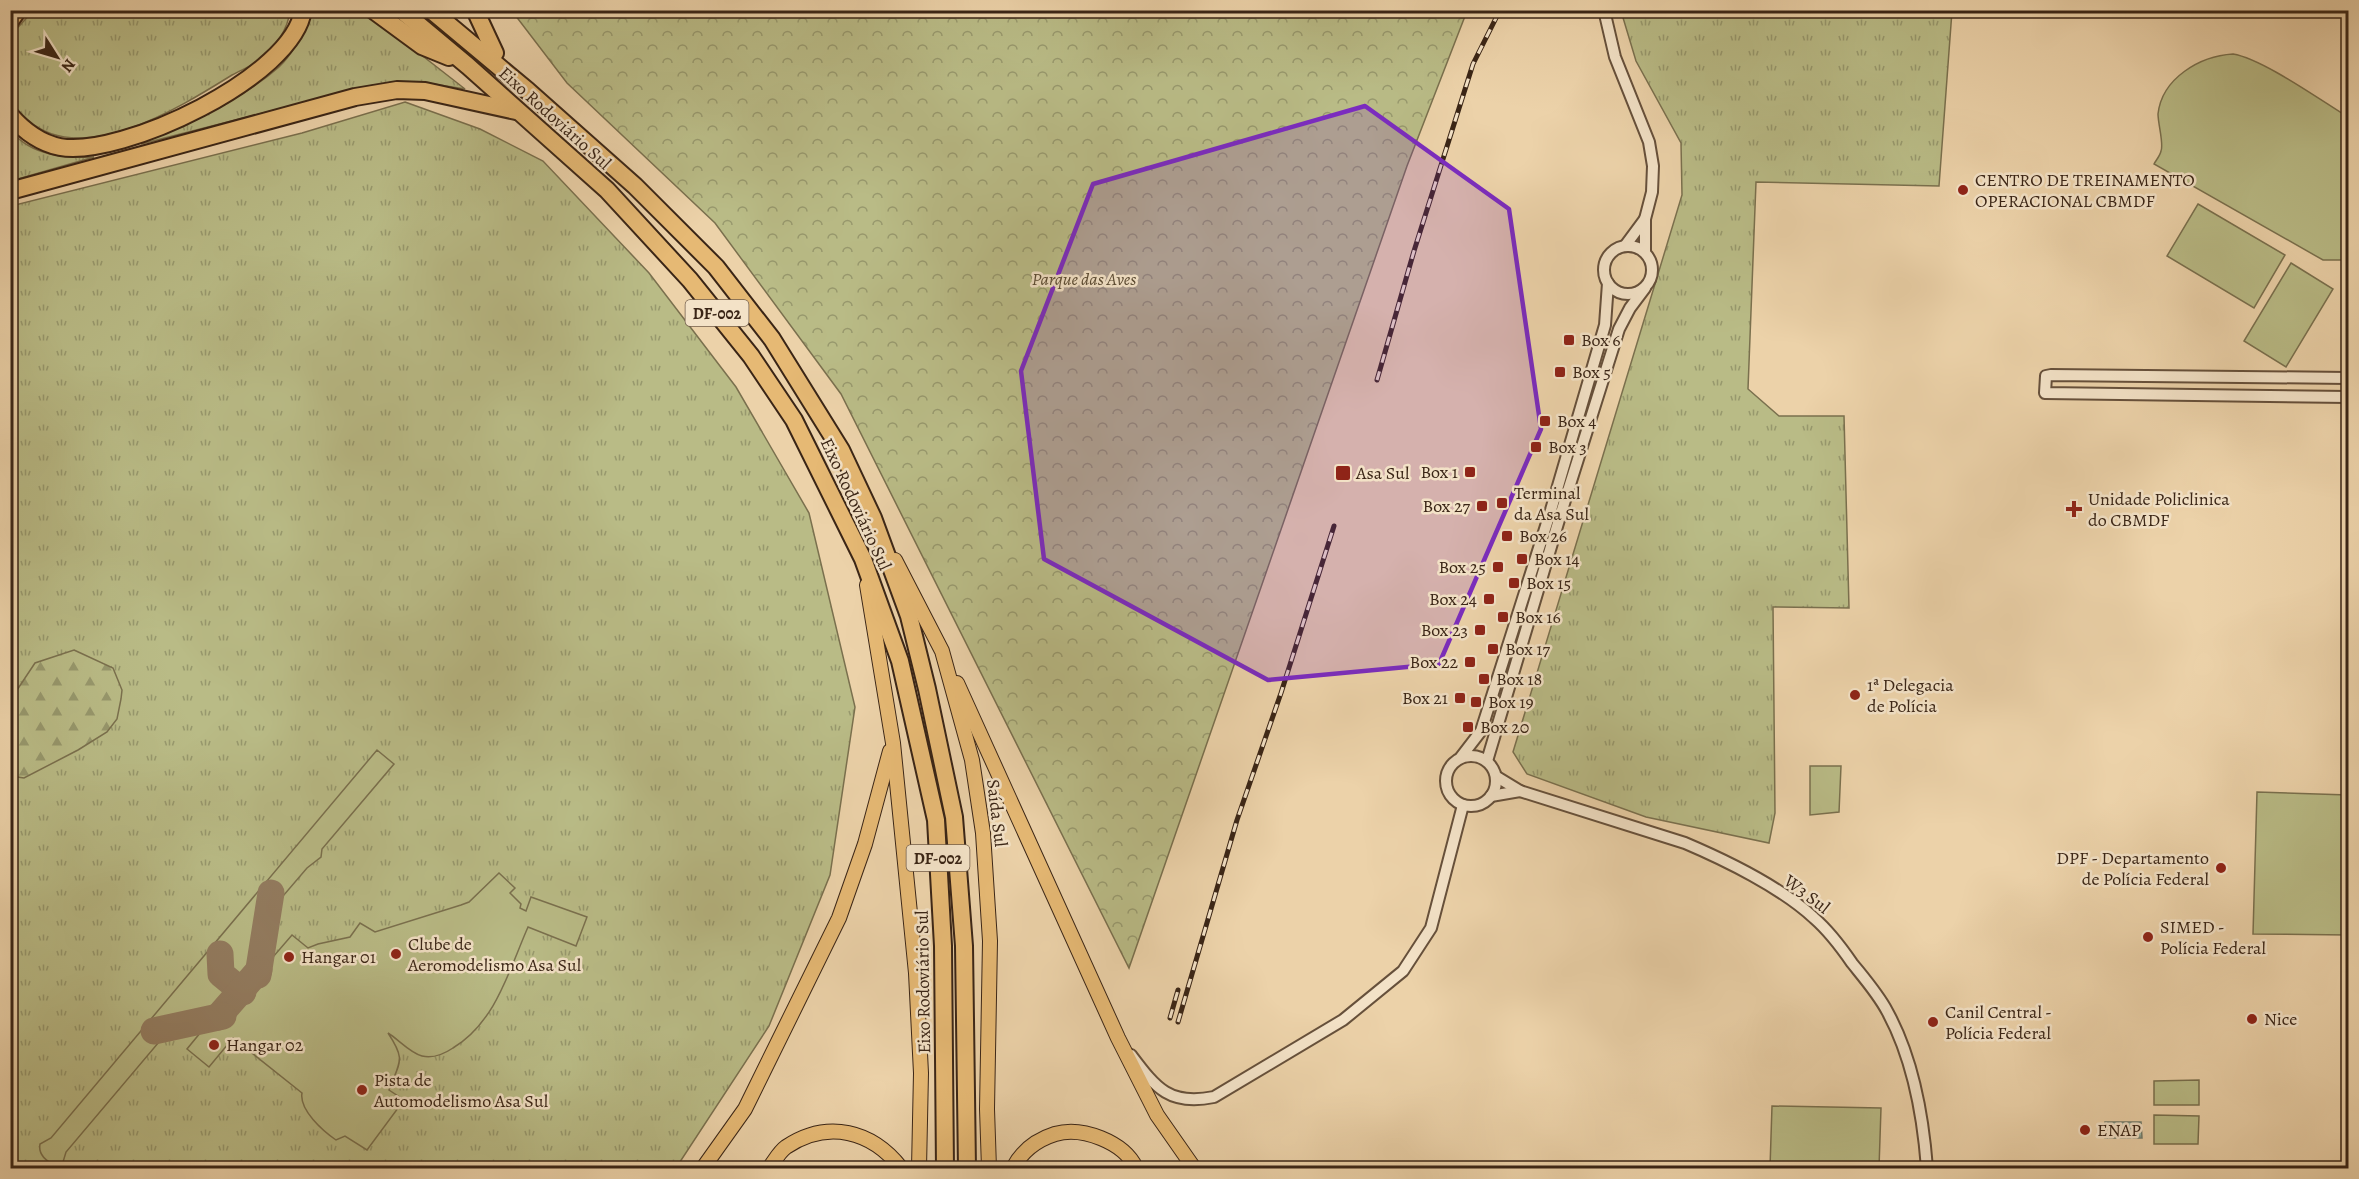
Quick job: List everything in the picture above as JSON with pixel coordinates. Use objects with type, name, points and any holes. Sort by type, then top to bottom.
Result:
[{"type":"highway","points":[[10,21],[18,10]]},
{"type":"highway","points":[[10,115],[22,129],[59,147],[98,146],[129,137],[178,119],[251,78],[276,57],[296,34],[303,10]]},
{"type":"highway","points":[[373,10],[422,46],[468,66]]},
{"type":"highway","name":"Eixo Rodoviário Sul","points":[[401,10],[468,66],[607,190],[690,280],[751,356],[794,420],[863,559],[900,661],[936,820],[943,946],[945,1168]]},
{"type":"highway","name":"Eixo Rodoviário Sul","points":[[431,10],[528,91],[634,186],[716,267],[772,339],[841,450],[873,518],[909,616],[954,817],[964,946],[967,1168]]},
{"type":"highway","points":[[448,10],[495,53],[528,91]]},
{"type":"highway","points":[[475,10],[495,53]]},
{"type":"highway","points":[[10,191],[355,97],[397,90],[425,92],[516,111]]},
{"type":"main road","name":"Saída Sul","points":[[873,518],[942,651],[972,760],[983,833],[990,940],[987,1109],[989,1168]]},
{"type":"main road","points":[[863,559],[893,743],[916,973],[921,1073],[919,1168]]},
{"type":"main road","points":[[942,651],[1118,1038],[1157,1115],[1194,1168]]},
{"type":"main road","points":[[703,1168],[745,1109],[839,918],[865,844],[893,743]]},
{"type":"main road","points":[[768,1168],[785,1148],[809,1136],[830,1131],[853,1133],[871,1140],[890,1155],[901,1168]]},
{"type":"main road","points":[[1013,1168],[1032,1144],[1057,1133],[1083,1133],[1106,1139],[1121,1149],[1136,1168]]},
{"type":"street","points":[[1604,10],[1615,57],[1649,142],[1653,166],[1652,192],[1645,219],[1645,252]]},
{"type":"street","points":[[1625,246],[1645,219]]},
{"type":"street","points":[[1487,760],[1561,513],[1620,329],[1630,308],[1645,288],[1651,280],[1653,270],[1651,260],[1645,252],[1636,247],[1625,246],[1615,249],[1604,264],[1604,274],[1608,283],[1615,291],[1625,294],[1636,294],[1645,288]]},
{"type":"street","points":[[1461,757],[1470,755],[1487,760],[1497,777],[1491,796],[1479,805],[1463,805],[1450,795],[1446,778],[1448,770],[1481,731],[1551,510],[1605,325],[1608,283]]},
{"type":"street","points":[[2074,393],[2076,375]]},
{"type":"street","points":[[2349,378],[2046,376],[2045,393],[2349,397]]},
{"type":"street","points":[[2259,379],[2260,395]]},
{"type":"street","name":"W3 Sul","points":[[1497,777],[1520,791],[1703,850],[1741,869],[1813,916],[1880,1000],[1898,1034],[1911,1069],[1927,1168]]},
{"type":"street","name":"W3 Sul","points":[[1491,796],[1520,791]]},
{"type":"street","points":[[1118,1038],[1155,1086],[1184,1099],[1196,1100],[1214,1096],[1343,1020],[1403,971],[1431,928],[1463,805]]},
{"type":"highlighted area","points":[[1365,106],[1509,209],[1541,429],[1439,664],[1268,680],[1044,559],[1021,371],[1093,184]]},
{"type":"green space","points":[[33,11],[290,11],[287,25],[276,44],[254,64],[187,102],[132,128],[104,135],[76,138],[51,133],[28,120],[20,113],[11,99],[10,36]]},
{"type":"green space","points":[[312,11],[365,11],[465,89],[421,82],[374,85],[141,144],[213,110],[264,79],[290,55]]},
{"type":"green space","name":"Parque das Aves","points":[[512,11],[1467,11],[1407,166],[1129,968],[841,394],[715,223],[567,83]]},
{"type":"green space","points":[[1621,11],[1952,11],[1939,186],[1756,182],[1748,389],[1779,416],[1844,416],[1849,608],[1773,607],[1775,813],[1769,843],[1646,817],[1527,774],[1513,752],[1682,195],[1681,143],[1636,61]]},
{"type":"green space","points":[[2233,54],[2245,57],[2275,72],[2348,117],[2348,260],[2323,260],[2154,164],[2162,148],[2158,114],[2167,90],[2185,71],[2196,64]]},
{"type":"green space","points":[[405,102],[480,129],[543,161],[649,273],[736,387],[809,513],[855,707],[830,875],[769,1026],[676,1168],[11,1168],[11,206],[302,133]]},
{"type":"green space","points":[[11,131],[29,146],[49,154],[94,157],[11,181]]},
{"type":"green space","points":[[2198,204],[2285,255],[2254,308],[2167,256]]},
{"type":"green space","points":[[2291,263],[2333,289],[2286,367],[2244,341]]},
{"type":"green space","points":[[74,650],[113,668],[122,690],[117,719],[107,732],[78,750],[24,778],[11,776],[11,699],[35,663]]},
{"type":"green space","name":"Clube de Aeromodelismo Asa Sul","points":[[377,750],[394,764],[322,849],[321,857],[307,868],[271,910],[263,960],[267,964],[292,935],[308,948],[350,937],[360,923],[375,932],[469,902],[499,873],[515,888],[510,893],[521,904],[520,908],[526,911],[531,897],[587,917],[576,946],[528,927],[491,1010],[468,1037],[442,1054],[431,1057],[422,1056],[388,1033],[399,1055],[398,1066],[389,1090],[404,1100],[367,1150],[345,1136],[336,1140],[325,1131],[308,1113],[302,1100],[302,1093],[233,1038],[209,1067],[187,1049],[210,1021],[175,1029],[164,1036],[66,1152],[63,1162],[55,1165],[46,1159],[41,1154],[40,1144],[51,1138]]},
{"type":"green space","points":[[1810,766],[1841,766],[1839,812],[1810,815]]},
{"type":"green space","points":[[2257,792],[2348,795],[2348,935],[2253,934]]},
{"type":"green space","points":[[2199,1080],[2199,1105],[2154,1105],[2154,1081]]},
{"type":"green space","points":[[1772,1106],[1881,1108],[1879,1168],[1770,1168]]},
{"type":"green space","points":[[2154,1115],[2199,1116],[2198,1144],[2154,1144]]},
{"type":"shaded area","points":[[2105,1122],[2141,1122],[2142,1138],[2105,1138]]},
{"type":"taxiway","points":[[258,975],[271,893]]},
{"type":"taxiway","points":[[220,954],[221,974],[243,992]]},
{"type":"taxiway","points":[[218,1017],[259,970]]},
{"type":"taxiway","points":[[154,1031],[223,1016]]},
{"type":"railway","points":[[1377,380],[1414,251],[1473,64],[1500,10]]},
{"type":"railway","points":[[1178,1022],[1237,820],[1281,693],[1334,526]]},
{"type":"railway","points":[[1170,1018],[1178,990]]},
{"type":"place","name":"CENTRO DE TREINAMENTO OPERACIONAL CBMDF","points":[[1963,190]]},
{"type":"place","name":"Box 6","points":[[1569,340]]},
{"type":"place","name":"Box 5","points":[[1560,372]]},
{"type":"place","name":"Box 4","points":[[1545,421]]},
{"type":"place","name":"Box 3","points":[[1536,447]]},
{"type":"place","name":"Box 1","points":[[1470,472]]},
{"type":"place","name":"Asa Sul","points":[[1343,473]]},
{"type":"place","name":"Terminal da Asa Sul","points":[[1502,503]]},
{"type":"place","name":"Box 27","points":[[1482,506]]},
{"type":"place","name":"Unidade Policlinica do CBMDF","points":[[2074,509]]},
{"type":"place","name":"Box 26","points":[[1507,536]]},
{"type":"place","name":"Box 14","points":[[1522,559]]},
{"type":"place","name":"Box 25","points":[[1498,567]]},
{"type":"place","name":"Box 15","points":[[1514,583]]},
{"type":"place","name":"Box 24","points":[[1489,599]]},
{"type":"place","name":"Box 16","points":[[1503,617]]},
{"type":"place","name":"Box 23","points":[[1480,630]]},
{"type":"place","name":"Box 17","points":[[1493,649]]},
{"type":"place","name":"Box 22","points":[[1470,662]]},
{"type":"place","name":"Box 18","points":[[1484,679]]},
{"type":"place","name":"1ª Delegacia de Polícia","points":[[1855,695]]},
{"type":"place","name":"Box 21","points":[[1460,698]]},
{"type":"place","name":"Box 19","points":[[1476,702]]},
{"type":"place","name":"Box 20","points":[[1468,727]]},
{"type":"place","name":"DPF - Departamento de Polícia Federal","points":[[2221,868]]},
{"type":"place","name":"SIMED - Polícia Federal","points":[[2148,937]]},
{"type":"place","name":"Clube de Aeromodelismo Asa Sul","points":[[396,954]]},
{"type":"place","name":"Hangar 01","points":[[289,957]]},
{"type":"place","name":"Nice","points":[[2252,1019]]},
{"type":"place","name":"Canil Central - Polícia Federal","points":[[1933,1022]]},
{"type":"place","name":"Hangar 02","points":[[214,1045]]},
{"type":"place","name":"Pista de Automodelismo Asa Sul","points":[[362,1090]]},
{"type":"place","name":"ENAP","points":[[2085,1130]]}]
